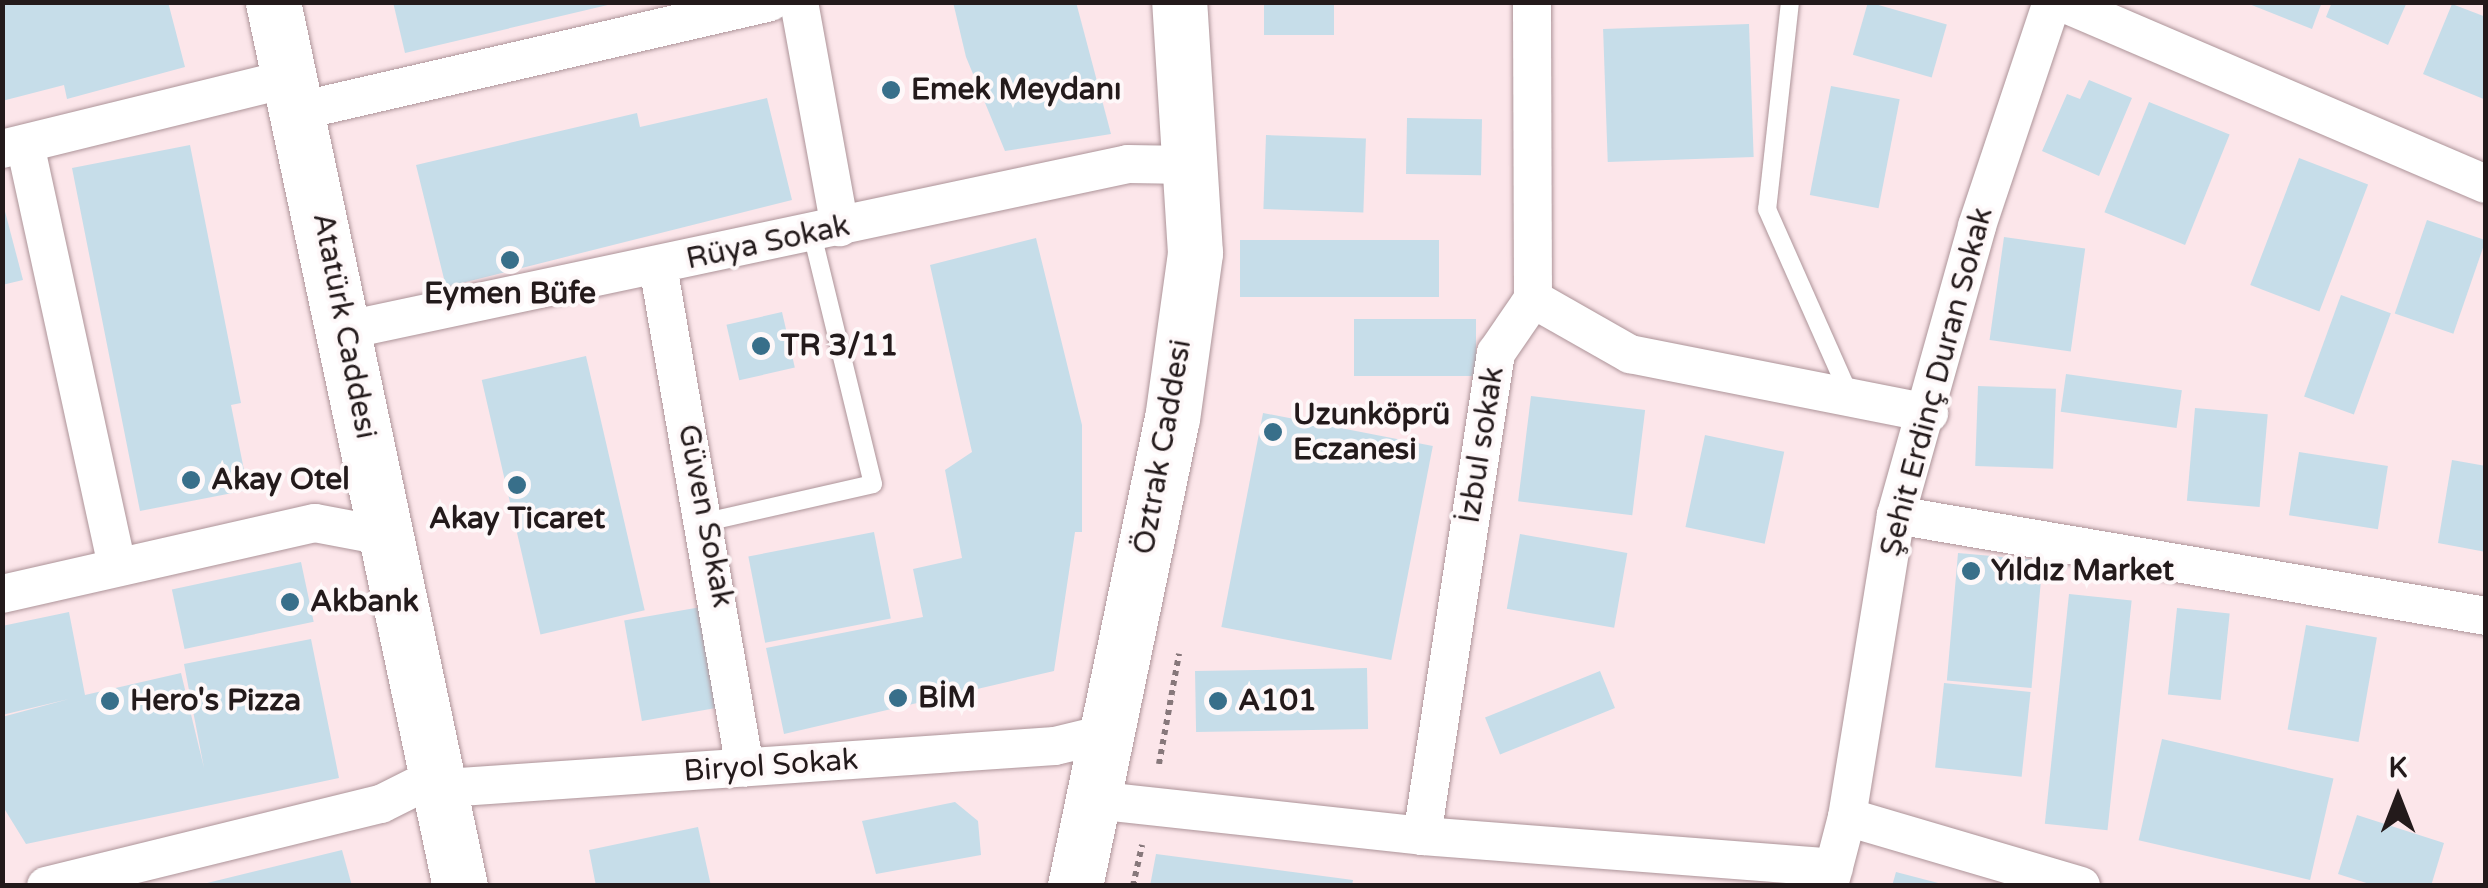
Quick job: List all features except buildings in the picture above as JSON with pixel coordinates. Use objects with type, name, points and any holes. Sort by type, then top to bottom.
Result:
[{"type":"main road","name":"Atatürk Caddesi","points":[[273,2],[347,330],[384,536],[460,886]]},
{"type":"main road","name":"Öztrak Caddesi","points":[[1075,886],[1172,420],[1195,254],[1179,2]]},
{"type":"street","points":[[117,565],[14,146],[770,2]]},
{"type":"street","points":[[799,2],[826,230]]},
{"type":"street","points":[[1532,2],[1533,299],[1630,354],[1929,412]]},
{"type":"street","name":"Şehit Erdinç Duran Sokak","points":[[1831,877],[1847,817],[1896,515],[1929,412],[1977,226],[2052,2]]},
{"type":"street","points":[[2062,2],[2486,184]]},
{"type":"street","name":"Rüya Sokak","points":[[347,330],[1128,164],[1189,165]]},
{"type":"street","name":"Güven Sokak","points":[[658,266],[706,522],[745,768]]},
{"type":"street","name":"İzbul sokak","points":[[1422,836],[1496,352],[1533,299]]},
{"type":"street","points":[[1896,515],[2486,616]]},
{"type":"street","points":[[2,594],[315,523],[384,536]]},
{"type":"street","name":"Biryol Sokak","points":[[437,776],[460,788],[1056,746],[1105,734]]},
{"type":"street","points":[[46,886],[381,804],[437,776]]},
{"type":"street","points":[[1092,800],[1831,877]]},
{"type":"street","points":[[1847,817],[2081,886]]},
{"type":"lane","points":[[1790,2],[1766,209],[1849,394]]},
{"type":"lane","points":[[706,522],[874,484],[826,230]]},
{"type":"place","name":"Emek Meydanı","points":[[891,90]]},
{"type":"place","name":"Eymen Büfe","points":[[510,260]]},
{"type":"place","name":"TR 3/11","points":[[761,346]]},
{"type":"place","name":"Uzunköprü Eczanesi","points":[[1273,432]]},
{"type":"place","name":"Akay Otel","points":[[191,480]]},
{"type":"place","name":"Akay Ticaret","points":[[517,485]]},
{"type":"place","name":"Yıldız Market","points":[[1971,571]]},
{"type":"place","name":"Akbank","points":[[290,602]]},
{"type":"place","name":"BİM","points":[[898,698]]},
{"type":"place","name":"Hero's Pizza","points":[[110,701]]},
{"type":"place","name":"A101","points":[[1218,701]]}]
